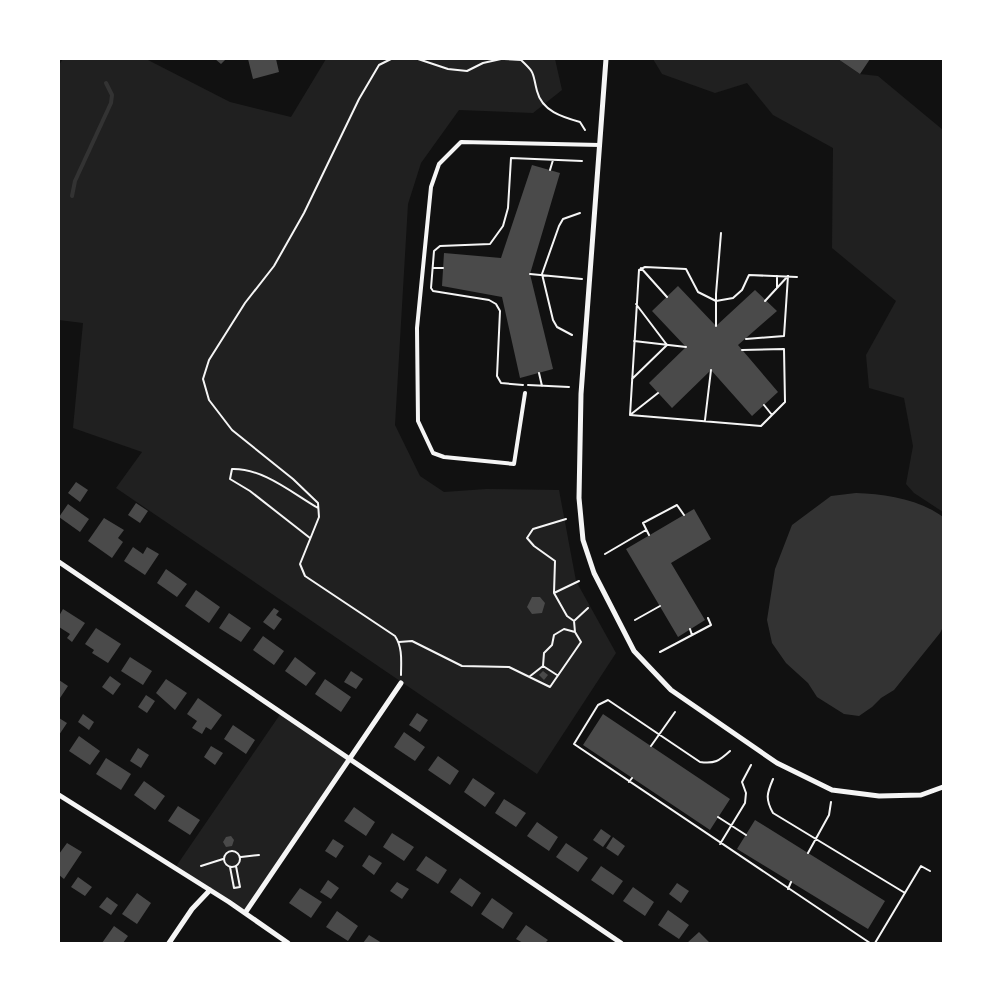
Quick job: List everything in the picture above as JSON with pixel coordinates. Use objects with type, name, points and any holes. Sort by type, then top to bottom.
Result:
[{"type":"street","points":[[606,59],[581,394],[579,498],[584,540],[594,573],[634,651],[671,690],[777,764],[832,790],[879,796],[922,795],[943,787]]},
{"type":"street","points":[[59,562],[621,943]]},
{"type":"street","points":[[245,913],[401,683]]},
{"type":"street","points":[[59,797],[210,890],[288,943]]},
{"type":"street","points":[[169,943],[192,909],[210,890]]},
{"type":"lane","points":[[525,393],[514,464],[433,453],[418,421],[417,356],[417,328],[431,187],[439,164],[461,142],[600,145]]},
{"type":"path","points":[[391,59],[379,65],[359,99],[304,213],[274,266],[245,303],[209,360],[203,379],[209,400],[232,430],[293,479],[318,502],[319,517],[300,564],[305,576],[395,636],[399,642],[401,683]]},
{"type":"path","points":[[418,59],[448,69],[467,71],[483,63],[503,59],[521,60],[535,73],[537,92],[544,105],[555,114],[580,122],[585,130]]},
{"type":"path","points":[[569,387],[501,383],[497,376],[500,311],[496,304],[489,300],[433,291],[431,288],[432,268],[434,251],[440,246],[490,244],[503,226],[508,208],[511,158],[582,161]]},
{"type":"path","points":[[550,170],[553,160]]},
{"type":"path","points":[[572,335],[557,327],[553,320],[542,274],[559,226],[564,219],[580,213]]},
{"type":"path","points":[[716,326],[721,234]]},
{"type":"path","points":[[432,268],[443,268]]},
{"type":"path","points":[[641,268],[686,269],[698,292],[716,300],[733,298],[742,290],[749,275],[797,277]]},
{"type":"path","points":[[641,268],[667,297]]},
{"type":"path","points":[[630,415],[637,277],[641,268]]},
{"type":"path","points":[[530,274],[590,280]]},
{"type":"path","points":[[777,276],[777,290]]},
{"type":"path","points":[[765,301],[788,276]]},
{"type":"path","points":[[746,339],[784,336],[788,276]]},
{"type":"path","points":[[636,304],[667,345]]},
{"type":"path","points":[[634,341],[686,347]]},
{"type":"path","points":[[632,379],[667,345]]},
{"type":"path","points":[[630,415],[761,426],[785,402],[784,349],[742,350]]},
{"type":"path","points":[[704,421],[711,370]]},
{"type":"path","points":[[539,373],[542,386]]},
{"type":"path","points":[[630,415],[658,393]]},
{"type":"path","points":[[764,405],[772,415]]},
{"type":"path","points":[[310,538],[250,491],[230,479],[232,469],[246,468],[318,508]]},
{"type":"path","points":[[649,536],[643,523],[677,505],[684,515]]},
{"type":"path","points":[[399,642],[412,641],[462,666],[509,667],[550,687],[556,681],[557,675],[581,642],[575,632],[574,622],[567,616],[554,593],[555,561],[534,546],[527,538],[533,529],[566,519]]},
{"type":"path","points":[[605,554],[646,530]]},
{"type":"path","points":[[554,593],[578,581]]},
{"type":"path","points":[[635,620],[660,606]]},
{"type":"path","points":[[574,622],[588,608]]},
{"type":"path","points":[[660,652],[711,625],[708,618]]},
{"type":"path","points":[[690,629],[692,635]]},
{"type":"path","points":[[528,677],[543,666],[544,653],[552,645],[554,635],[564,630],[575,632]]},
{"type":"path","points":[[543,666],[557,675]]},
{"type":"path","points":[[730,751],[719,762],[712,764],[700,762],[608,700],[598,705],[574,744],[720,844],[870,943]]},
{"type":"path","points":[[651,746],[675,712]]},
{"type":"path","points":[[720,844],[745,803],[746,792],[742,782],[751,765]]},
{"type":"path","points":[[629,782],[632,778]]},
{"type":"path","points":[[773,779],[766,794],[766,802],[773,812],[905,893]]},
{"type":"path","points":[[808,853],[829,814],[831,802]]},
{"type":"path","points":[[718,817],[746,835]]},
{"type":"path","points":[[229,846],[230,851]]},
{"type":"path","points":[[236,866],[230,867],[225,864],[223,859],[225,853],[235,851],[240,857]]},
{"type":"path","points":[[240,857],[259,855]]},
{"type":"path","points":[[230,867],[234,888],[240,887],[236,866],[240,857]]},
{"type":"path","points":[[201,866],[223,859]]},
{"type":"path","points":[[875,943],[921,866],[930,871]]},
{"type":"path","points":[[788,889],[791,882]]},
{"type":"shaded area","points":[[63,59],[146,59],[230,102],[291,117],[326,59],[555,59],[562,90],[533,113],[459,110],[421,163],[408,204],[395,425],[420,476],[444,492],[486,489],[559,490],[576,581],[616,653],[537,774],[116,488],[142,452],[73,428],[83,323],[59,320],[59,65]]},
{"type":"shaded area","points":[[653,59],[838,59],[860,74],[878,76],[943,130],[943,512],[914,493],[906,484],[913,446],[904,398],[869,388],[866,355],[896,301],[832,248],[833,148],[773,115],[747,83],[715,93],[662,74]]},
{"type":"shaded area","points":[[856,493],[913,502],[943,517],[943,627],[894,690],[859,716],[844,714],[817,697],[808,683],[786,663],[772,643],[767,620],[775,569],[792,525],[831,496]]},
{"type":"shaded area","points":[[281,713],[348,759],[245,913],[175,868]]},
{"type":"building","points":[[215,59],[226,59],[221,64]]},
{"type":"building","points":[[248,59],[276,59],[279,72],[253,79]]},
{"type":"building","points":[[838,59],[870,59],[860,74]]},
{"type":"building","points":[[532,165],[560,173],[530,274],[553,369],[520,378],[502,297],[442,286],[444,253],[501,258]]},
{"type":"building","points":[[678,286],[716,326],[755,290],[777,311],[738,345],[778,392],[752,416],[711,370],[672,408],[649,383],[686,347],[652,311]]},
{"type":"building","points":[[76,482],[88,490],[80,502],[68,493]]},
{"type":"building","points":[[136,503],[148,511],[140,523],[128,515]]},
{"type":"building","points":[[68,504],[89,519],[80,532],[59,517]]},
{"type":"building","points":[[694,509],[711,539],[671,563],[705,620],[678,637],[626,549]]},
{"type":"building","points":[[104,518],[124,530],[118,538],[123,542],[112,558],[88,541]]},
{"type":"building","points":[[133,547],[143,554],[147,547],[159,554],[145,575],[124,561]]},
{"type":"building","points":[[166,569],[187,584],[177,597],[157,583]]},
{"type":"building","points":[[196,590],[220,607],[209,623],[185,606]]},
{"type":"building","points":[[532,597],[540,597],[545,603],[542,613],[532,614],[527,607]]},
{"type":"building","points":[[274,608],[279,611],[276,615],[282,619],[274,630],[263,622]]},
{"type":"building","points":[[63,609],[85,623],[72,642],[67,638],[70,634],[59,627],[59,616]]},
{"type":"building","points":[[229,613],[251,628],[241,642],[219,628]]},
{"type":"building","points":[[96,628],[121,644],[108,663],[92,653],[94,650],[85,644]]},
{"type":"building","points":[[263,636],[284,651],[274,665],[253,650]]},
{"type":"building","points":[[130,657],[152,671],[143,685],[121,671]]},
{"type":"building","points":[[295,657],[316,673],[306,686],[285,671]]},
{"type":"building","points":[[351,671],[363,679],[356,689],[344,682]]},
{"type":"building","points":[[543,671],[548,675],[544,680],[539,675]]},
{"type":"building","points":[[110,676],[121,684],[113,695],[102,687]]},
{"type":"building","points":[[166,679],[187,693],[175,710],[156,693]]},
{"type":"building","points":[[325,679],[351,697],[341,712],[315,694]]},
{"type":"building","points":[[59,680],[68,686],[60,698],[59,697]]},
{"type":"building","points":[[146,695],[155,701],[147,713],[138,707]]},
{"type":"building","points":[[198,698],[222,715],[211,730],[206,727],[202,734],[192,728],[197,721],[187,714]]},
{"type":"building","points":[[417,713],[428,720],[420,732],[409,725]]},
{"type":"building","points":[[83,714],[94,722],[89,730],[78,722]]},
{"type":"building","points":[[603,714],[730,799],[710,830],[583,745]]},
{"type":"building","points":[[59,718],[67,723],[59,735]]},
{"type":"building","points":[[233,725],[255,740],[246,754],[224,739]]},
{"type":"building","points":[[404,732],[425,747],[415,761],[394,747]]},
{"type":"building","points":[[79,736],[100,751],[90,765],[69,751]]},
{"type":"building","points":[[211,746],[223,753],[215,765],[204,757]]},
{"type":"building","points":[[138,748],[149,755],[141,768],[130,761]]},
{"type":"building","points":[[438,756],[459,771],[450,785],[428,770]]},
{"type":"building","points":[[106,758],[131,774],[121,790],[96,774]]},
{"type":"building","points":[[473,778],[495,793],[485,807],[464,792]]},
{"type":"building","points":[[144,781],[165,796],[155,810],[134,795]]},
{"type":"building","points":[[504,799],[526,813],[516,827],[495,813]]},
{"type":"building","points":[[178,806],[200,820],[190,835],[168,821]]},
{"type":"building","points":[[354,807],[375,822],[366,836],[344,821]]},
{"type":"building","points":[[755,820],[885,901],[868,929],[737,849]]},
{"type":"building","points":[[537,822],[558,837],[549,851],[527,836]]},
{"type":"building","points":[[601,829],[611,836],[603,847],[593,840]]},
{"type":"building","points":[[392,833],[414,847],[404,861],[383,847]]},
{"type":"building","points":[[231,836],[234,840],[232,846],[226,847],[223,842],[226,837]]},
{"type":"building","points":[[613,837],[625,846],[618,856],[606,848]]},
{"type":"building","points":[[333,839],[344,846],[336,858],[325,851]]},
{"type":"building","points":[[67,843],[82,852],[64,879],[59,875],[59,854]]},
{"type":"building","points":[[566,843],[588,858],[578,872],[556,857]]},
{"type":"building","points":[[369,855],[382,863],[374,875],[362,866]]},
{"type":"building","points":[[426,856],[447,870],[438,884],[416,870]]},
{"type":"building","points":[[601,866],[623,881],[613,895],[591,880]]},
{"type":"building","points":[[78,877],[92,887],[85,896],[71,887]]},
{"type":"building","points":[[460,878],[481,893],[472,907],[450,892]]},
{"type":"building","points":[[328,880],[339,888],[331,899],[320,892]]},
{"type":"building","points":[[397,882],[409,889],[402,899],[390,891]]},
{"type":"building","points":[[677,883],[689,891],[681,903],[669,894]]},
{"type":"building","points":[[633,887],[654,902],[645,916],[623,901]]},
{"type":"building","points":[[300,888],[322,902],[311,918],[289,903]]},
{"type":"building","points":[[137,893],[151,903],[137,924],[122,914]]},
{"type":"building","points":[[107,897],[118,905],[111,915],[99,907]]},
{"type":"building","points":[[492,898],[513,913],[503,929],[481,914]]},
{"type":"building","points":[[668,910],[689,925],[679,939],[658,925]]},
{"type":"building","points":[[337,911],[358,926],[348,941],[326,927]]},
{"type":"building","points":[[526,925],[548,940],[545,943],[523,943],[516,939]]},
{"type":"building","points":[[114,926],[128,936],[123,943],[102,943]]},
{"type":"building","points":[[699,932],[710,943],[687,943]]},
{"type":"building","points":[[369,935],[382,943],[363,943]]},
{"type":"waterway","points":[[72,196],[75,181],[111,103],[112,95],[106,83]]}]
